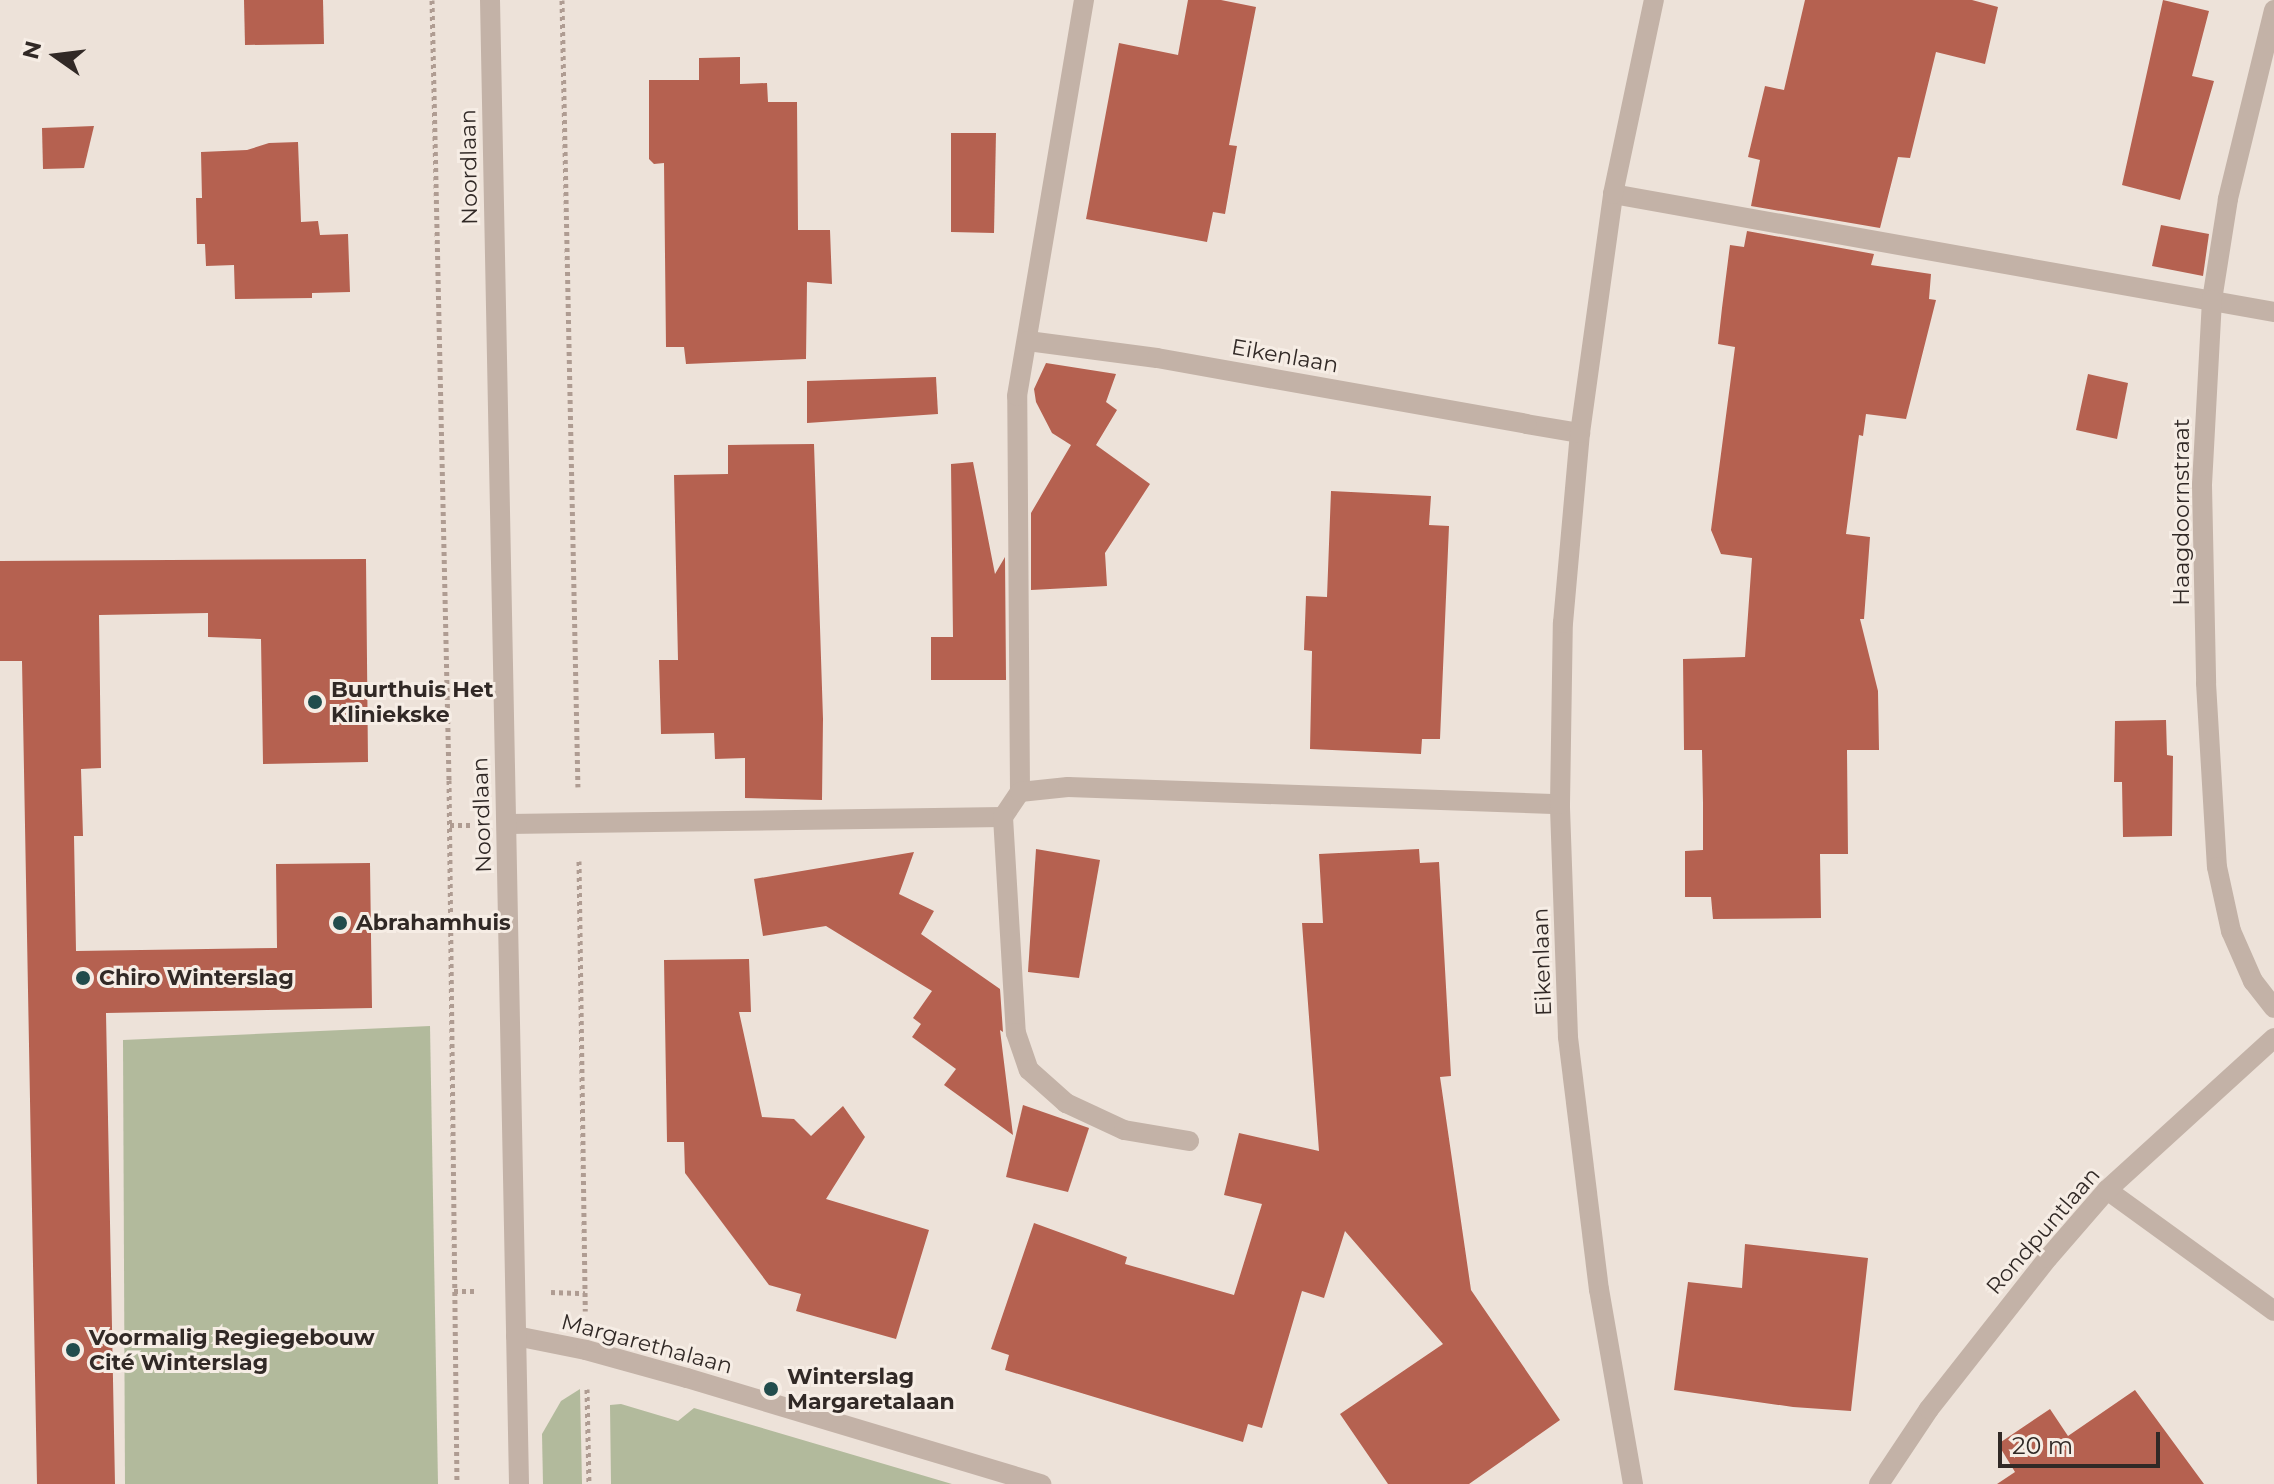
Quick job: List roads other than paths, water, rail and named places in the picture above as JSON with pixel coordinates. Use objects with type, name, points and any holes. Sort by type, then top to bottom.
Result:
[{"type":"street","name":"Noordlaan","points":[[490,0],[519,1484]]},
{"type":"street","points":[[1084,0],[1017,396],[1020,792],[1003,817],[1016,1033],[1029,1070],[1066,1103],[1124,1130],[1189,1141]]},
{"type":"street","name":"Eikenlaan","points":[[1633,1484],[1599,1290],[1568,1037],[1560,804],[1563,623],[1580,433],[1613,194],[1654,0]]},
{"type":"street","name":"Haagdoornstraat","points":[[2274,10],[2228,199],[2212,300],[2202,485],[2206,683],[2217,867],[2231,931],[2253,981],[2274,1008]]},
{"type":"street","points":[[1613,194],[2274,312]]},
{"type":"street","name":"Eikenlaan","points":[[1028,341],[1157,358],[1580,433]]},
{"type":"street","points":[[1020,792],[1068,787],[1560,804]]},
{"type":"street","points":[[507,824],[1003,817]]},
{"type":"street","name":"Rondpuntlaan","points":[[1879,1484],[1929,1409],[2048,1258],[2107,1190],[2274,1038]]},
{"type":"street","points":[[2107,1190],[2274,1311]]},
{"type":"street","name":"Margarethalaan","points":[[516,1336],[586,1350],[1041,1484]]},
{"type":"place","name":"Buurthuis Het Kliniekske","points":[[315,702]]},
{"type":"place","name":"Abrahamhuis","points":[[340,923]]},
{"type":"place","name":"Chiro Winterslag","points":[[83,978]]},
{"type":"place","name":"Voormalig Regiegebouw Cité Winterslag","points":[[73,1350]]},
{"type":"place","name":"Winterslag Margaretalaan","points":[[771,1389]]}]
